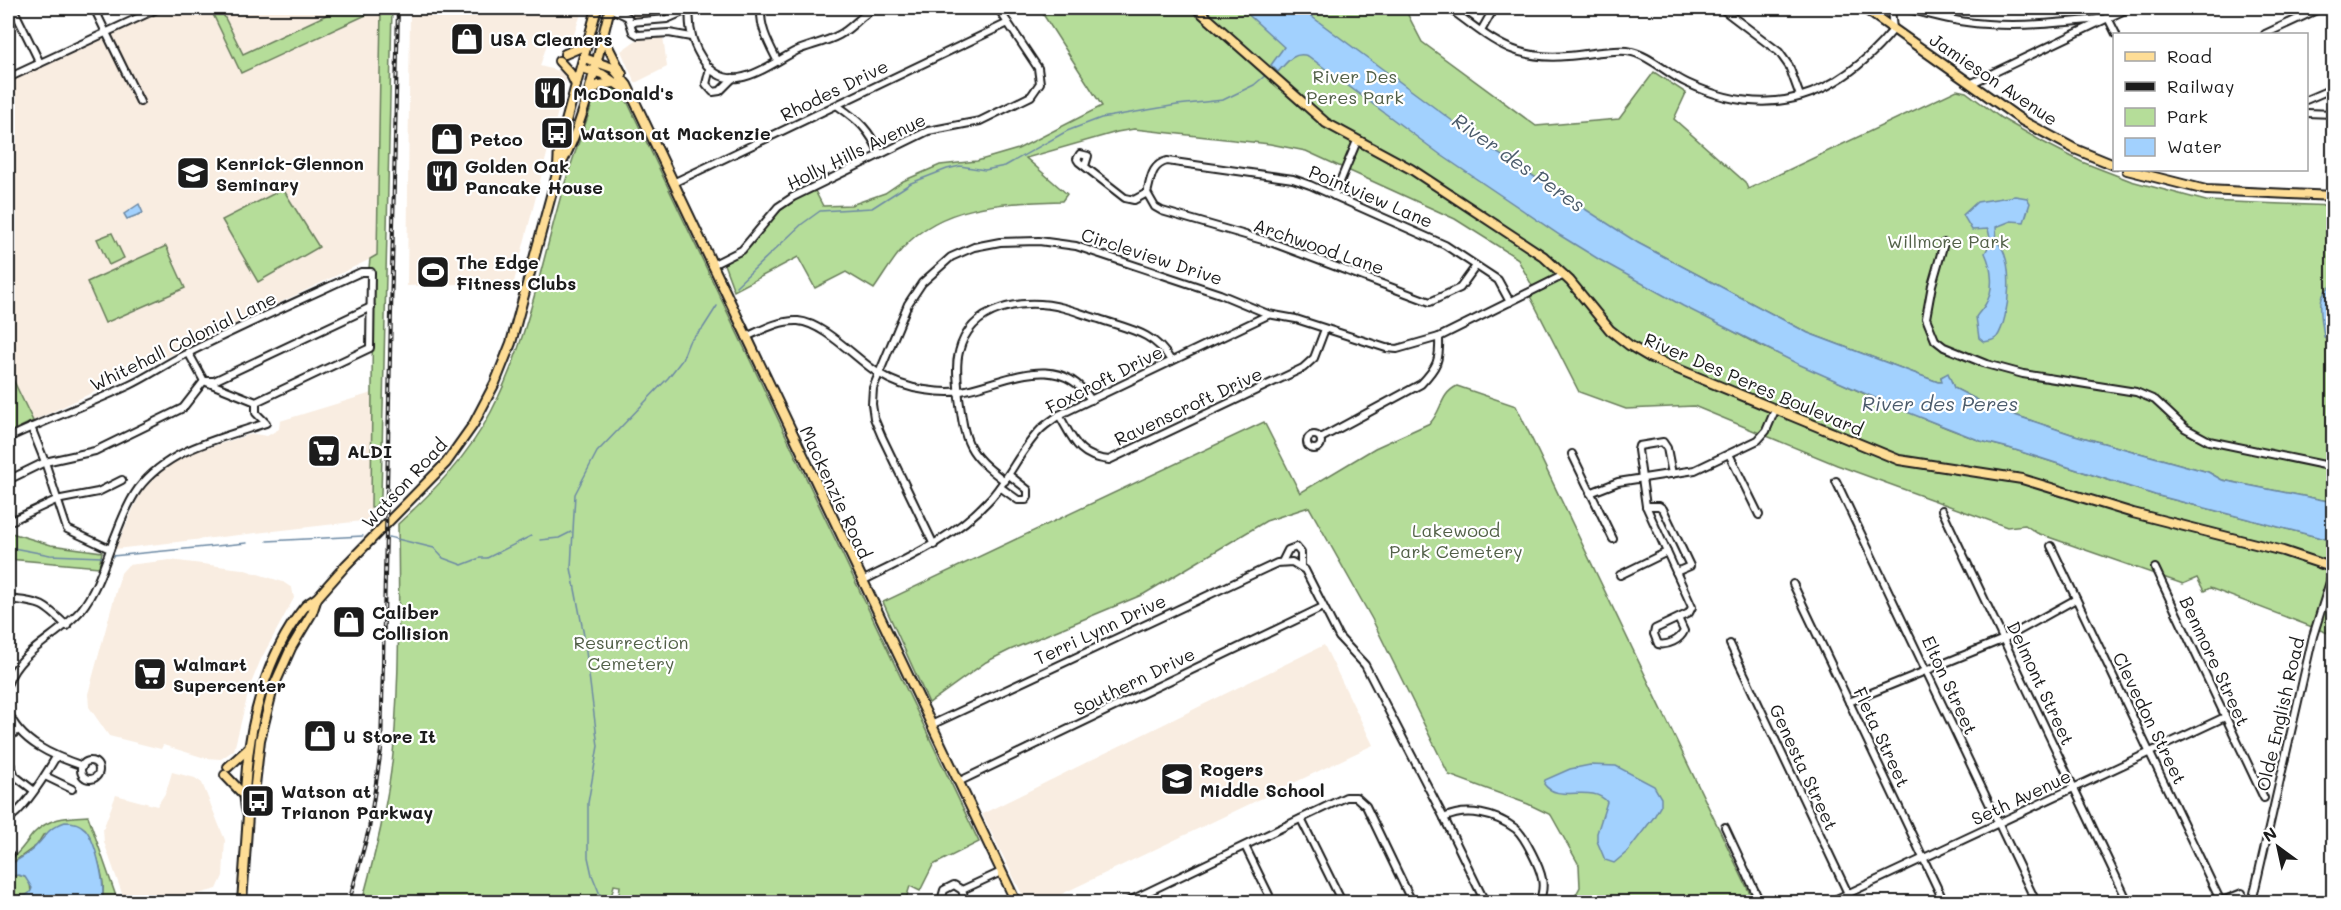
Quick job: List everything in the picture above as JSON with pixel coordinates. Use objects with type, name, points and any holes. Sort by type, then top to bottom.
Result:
[{"type":"main road","name":"Watson Road","points":[[248,815],[244,795],[249,748],[261,693],[276,657],[304,607],[317,598],[346,565],[437,474],[457,449],[481,411],[495,383],[511,343],[558,170],[559,147],[597,8]]},
{"type":"main road","name":"Watson Road","points":[[558,170],[570,150],[610,8]]},
{"type":"main road","name":"River Des Peres Boulevard","points":[[1196,8],[1318,118],[1420,174],[1537,252],[1564,275],[1610,330],[1636,350],[1899,460],[2022,478],[2124,510],[2294,554],[2334,568]]},
{"type":"main road","name":"Jamieson Avenue","points":[[1864,8],[2023,121],[2075,148],[2113,164]]},
{"type":"main road","points":[[603,37],[625,81]]},
{"type":"main road","points":[[565,54],[579,48],[589,38]]},
{"type":"main road","name":"Mackenzie Road","points":[[584,58],[613,68],[625,81],[1016,903]]},
{"type":"main road","points":[[559,61],[567,69],[576,85]]},
{"type":"main road","points":[[581,68],[594,71],[631,93]]},
{"type":"main road","points":[[587,95],[599,85],[614,82]]},
{"type":"main road","points":[[2131,171],[2206,190],[2334,196]]},
{"type":"main road","name":"Watson Road","points":[[242,903],[248,815],[254,803],[260,740],[273,688],[287,655],[312,613],[317,598]]},
{"type":"main road","points":[[244,795],[226,771],[249,748]]},
{"type":"street","points":[[13,8],[40,63]]},
{"type":"street","points":[[94,8],[140,102]]},
{"type":"street","points":[[8,78],[159,8]]},
{"type":"street","points":[[610,8],[622,13],[631,22],[633,32],[638,35],[669,33],[691,37]]},
{"type":"street","points":[[631,22],[667,19],[690,8],[691,37],[699,54],[711,68],[723,77],[733,78],[751,76],[777,60],[839,35],[851,27],[864,11],[876,8]]},
{"type":"street","points":[[761,8],[760,19],[764,36],[777,60]]},
{"type":"street","points":[[998,8],[1008,23]]},
{"type":"street","points":[[1449,8],[1502,47],[1528,56],[1557,57],[1626,51],[1645,57],[1677,79],[1707,93],[1740,101],[1773,102],[1829,86],[1855,70],[1876,51],[1893,30],[1891,8]]},
{"type":"street","points":[[1481,31],[1494,8]]},
{"type":"street","points":[[1721,8],[1779,52],[1789,66],[1800,96]]},
{"type":"street","points":[[1905,8],[1987,24],[2053,23],[2108,18]]},
{"type":"street","points":[[2106,8],[2116,33]]},
{"type":"street","points":[[1970,84],[2129,8]]},
{"type":"street","points":[[2267,33],[2321,8]]},
{"type":"street","name":"Holly Hills Avenue","points":[[712,265],[741,250],[778,207],[793,197],[934,129],[980,121],[1031,96],[1040,83],[1038,68],[1008,23]]},
{"type":"street","name":"Rhodes Drive","points":[[673,183],[1008,23]]},
{"type":"street","points":[[711,68],[706,84],[713,92],[720,91],[733,78]]},
{"type":"street","points":[[2308,100],[2334,88]]},
{"type":"street","points":[[837,106],[861,122],[868,130],[880,154]]},
{"type":"street","points":[[2308,113],[2334,114]]},
{"type":"street","points":[[1334,196],[1357,141]]},
{"type":"street","name":"Pointview Lane","points":[[1147,193],[1154,168],[1159,163],[1167,161],[1293,179],[1445,245],[1498,280],[1510,302]]},
{"type":"street","points":[[1085,166],[1125,198],[1134,200],[1147,193]]},
{"type":"street","name":"Archwood Lane","points":[[1147,193],[1155,207],[1162,212],[1273,243],[1430,302],[1460,288],[1476,266]]},
{"type":"street","name":"Circleview Drive","points":[[934,545],[874,418],[873,388],[908,304],[921,283],[951,257],[974,247],[1000,242],[1039,241],[1076,246],[1220,294],[1269,314],[1296,319],[1386,348],[1396,349],[1439,338],[1564,275]]},
{"type":"street","points":[[1944,243],[1932,285],[1926,318],[1935,340],[1944,347],[1986,364],[2023,374],[2136,392],[2155,400],[2185,428],[2209,441],[2334,467]]},
{"type":"street","name":"Whitehall Colonial Lane","points":[[8,438],[78,410],[134,384],[159,367],[188,352],[361,272],[371,272],[371,307]]},
{"type":"street","points":[[1005,481],[975,457],[963,432],[957,367],[959,352],[972,327],[984,316],[1013,304],[1037,304],[1063,308],[1146,335],[1164,348],[1171,361]]},
{"type":"street","points":[[188,352],[204,381],[256,402],[370,348],[371,307],[214,381],[204,381]]},
{"type":"street","name":"Foxcroft Drive","points":[[862,581],[934,545],[974,514],[1005,481],[1041,429],[1059,416],[1269,314]]},
{"type":"street","points":[[746,337],[784,322],[809,323],[879,374],[903,385],[923,390],[959,392],[1021,373],[1052,373],[1068,378],[1079,385],[1091,400]]},
{"type":"street","name":"Ravenscroft Drive","points":[[1059,416],[1077,446],[1085,454],[1097,459],[1108,460],[1303,368],[1314,358],[1325,329]]},
{"type":"street","points":[[1321,438],[1421,384],[1433,371],[1440,357],[1439,338]]},
{"type":"street","points":[[8,480],[45,462],[95,451],[183,408],[204,381]]},
{"type":"street","points":[[8,682],[13,668],[22,659],[67,626],[83,607],[94,588],[137,491],[155,469],[190,449],[266,423],[256,413],[256,402]]},
{"type":"street","points":[[1590,493],[1618,482],[1695,470],[1758,440],[1766,431],[1775,410]]},
{"type":"street","points":[[31,427],[67,530],[110,549]]},
{"type":"street","points":[[1672,474],[1666,444],[1663,442],[1642,444],[1638,450],[1646,506],[1692,607],[1689,613],[1655,628],[1654,634],[1658,644],[1665,645],[1682,637],[1684,631],[1678,618]]},
{"type":"street","points":[[1572,454],[1613,538]]},
{"type":"street","points":[[1729,454],[1759,515]]},
{"type":"street","points":[[13,520],[56,500],[98,492],[122,480]]},
{"type":"street","name":"Elton Street","points":[[1836,481],[2036,903]]},
{"type":"street","points":[[1646,506],[1652,505],[1663,509],[1689,566],[1676,572]]},
{"type":"street","name":"Delmont Street","points":[[1942,510],[2128,903]]},
{"type":"street","name":"Clevedon Street","points":[[2051,546],[2221,902]]},
{"type":"street","name":"Terri Lynn Drive","points":[[931,725],[1277,562],[1282,562],[1288,550],[1296,547],[1301,553],[1301,567],[1305,570],[1339,638],[1365,665],[1485,903]]},
{"type":"street","points":[[1620,574],[1667,552]]},
{"type":"street","points":[[1282,562],[1292,562],[1301,567]]},
{"type":"street","name":"Benmore Street","points":[[2156,568],[2264,798]]},
{"type":"street","name":"Olde English Road","points":[[2252,903],[2313,636],[2334,568]]},
{"type":"street","name":"Fleta Street","points":[[1793,584],[1944,903]]},
{"type":"street","points":[[8,608],[8,599],[38,603],[46,606],[67,626]]},
{"type":"street","points":[[1849,702],[2004,639],[2076,599]]},
{"type":"street","name":"Southern Drive","points":[[958,782],[1323,607]]},
{"type":"street","name":"Genesta Street","points":[[1730,644],[1852,903]]},
{"type":"street","points":[[8,711],[17,731],[56,757],[83,766]]},
{"type":"street","name":"Seth Avenue","points":[[1830,903],[2224,717]]},
{"type":"street","points":[[8,738],[17,731]]},
{"type":"street","points":[[8,819],[17,814],[56,757]]},
{"type":"street","points":[[8,758],[15,776],[33,790]]},
{"type":"street","points":[[45,776],[72,789]]},
{"type":"street","points":[[1127,903],[1346,797],[1356,797],[1366,806],[1412,903]]},
{"type":"street","points":[[1444,818],[1455,813],[1470,812],[1505,823],[1516,829],[1524,839],[1542,878],[1539,903]]},
{"type":"street","points":[[1301,819],[1342,903]]},
{"type":"street","points":[[1725,827],[1760,903]]},
{"type":"street","points":[[1245,846],[1269,895],[1267,903]]},
{"type":"street","points":[[962,890],[1001,872]]},
{"type":"street","points":[[944,903],[942,893],[947,887],[954,885],[962,890],[964,897],[962,903]]},
{"type":"street","points":[[2221,902],[2242,893]]},
{"type":"shaded area","name":"Kenrick-Glennon Seminary","points":[[164,8],[210,8],[241,72],[381,8],[377,256],[33,421],[8,369],[8,82]]},
{"type":"shaded area","points":[[220,8],[341,8],[242,54]]},
{"type":"shaded area","points":[[410,8],[583,8],[572,40],[548,41],[540,66],[563,72],[566,80],[514,282],[407,286]]},
{"type":"shaded area","points":[[620,8],[660,8],[660,16],[635,19]]},
{"type":"shaded area","points":[[663,36],[667,67],[635,83],[621,51],[639,38]]},
{"type":"shaded area","points":[[372,393],[371,520],[115,549],[141,492],[166,466],[194,452],[245,436],[254,434],[267,436],[279,429],[280,421]]},
{"type":"shaded area","points":[[170,560],[242,569],[283,582],[292,588],[294,598],[261,659],[250,686],[234,750],[221,759],[205,758],[163,745],[161,749],[109,736],[89,707],[88,694],[121,573],[128,565]]},
{"type":"shaded area","name":"Rogers Middle School","points":[[1324,645],[1373,745],[1045,902],[1026,902],[982,814]]},
{"type":"shaded area","points":[[172,772],[195,778],[202,783],[225,840],[223,876],[217,889],[167,902],[125,902],[104,842],[103,829],[116,795],[157,806],[166,792]]},
{"type":"green space","points":[[210,8],[220,8],[243,54],[341,8],[381,8],[241,73]]},
{"type":"green space","points":[[381,8],[392,8],[381,496],[375,507],[371,507],[373,269],[369,268],[370,259],[377,255]]},
{"type":"green space","points":[[1039,8],[1413,8],[1408,15],[1422,42],[1536,126],[1619,119],[1654,72],[1686,93],[1674,119],[1745,182],[1748,189],[1957,90],[1966,92],[2001,118],[2043,142],[2082,162],[2131,181],[2206,201],[2333,206],[2333,502],[2222,480],[2208,472],[2071,434],[1991,407],[1954,388],[1948,374],[1941,377],[1942,382],[1938,382],[1808,333],[1638,243],[1601,260],[1755,343],[1863,393],[1947,428],[1981,441],[2155,495],[2333,541],[2333,635],[2210,588],[2204,591],[2197,578],[2183,584],[2037,533],[2025,525],[2007,527],[1837,465],[1694,406],[1626,409],[1579,392],[1530,296],[1536,293],[1517,258],[1455,219],[1306,151],[1270,144],[1134,129],[1117,132],[1026,158],[1067,194],[1062,201],[977,208],[938,222],[920,232],[904,247],[874,289],[846,272],[815,288],[798,257],[734,291],[724,264],[745,251],[780,211],[814,189],[823,206],[851,205],[885,193],[903,181],[940,165],[977,161],[1018,149],[1102,106]]},
{"type":"green space","name":"Resurrection Cemetery","points":[[611,86],[622,93],[628,103],[979,842],[933,865],[920,891],[910,886],[905,902],[618,902],[620,886],[614,885],[610,902],[362,902],[384,810],[393,754],[398,668],[398,524],[461,458],[491,412],[514,361],[523,334],[564,186],[595,95],[599,90]]},
{"type":"green space","points":[[283,189],[319,247],[258,282],[222,220]]},
{"type":"green space","points":[[112,233],[124,258],[109,265],[97,239]]},
{"type":"green space","points":[[166,246],[185,288],[105,323],[87,282]]},
{"type":"green space","points":[[8,369],[33,421],[8,433]]},
{"type":"green space","name":"Lakewood Park Cemetery","points":[[1457,386],[1516,406],[1754,902],[1572,902],[1580,887],[1579,865],[1551,815],[1528,804],[1449,775],[1372,619],[1309,507],[1266,521],[1144,594],[986,662],[929,703],[883,602],[1264,422],[1300,493],[1375,448],[1430,423],[1447,393]]},
{"type":"green space","points":[[8,532],[51,545],[102,552],[99,567],[8,559]]},
{"type":"green space","points":[[88,816],[118,902],[101,902],[102,875],[85,829],[43,835],[37,845],[8,866],[8,861],[19,852],[34,833],[46,824],[66,818]]},
{"type":"green space","points":[[18,875],[30,882],[31,893],[25,896],[8,897],[8,877]]},
{"type":"water","name":"River des Peres","points":[[1241,8],[1300,8],[1485,145],[1638,243],[1808,333],[1938,382],[1942,382],[1941,377],[1948,373],[1954,388],[1991,407],[2071,434],[2208,472],[2222,480],[2333,502],[2333,541],[2155,495],[1981,441],[1907,412],[1798,364],[1683,306],[1561,236],[1441,155],[1308,56],[1295,56],[1278,72],[1271,65],[1284,47]]},
{"type":"water","points":[[2015,196],[2027,198],[2030,203],[2024,222],[2011,221],[1996,227],[1997,242],[2006,260],[2009,288],[2005,316],[1997,337],[1984,342],[1979,338],[1976,317],[1990,293],[1991,272],[1985,253],[1991,242],[1988,229],[1972,230],[1963,215],[1977,202]]},
{"type":"water","points":[[139,204],[143,213],[127,219],[124,214]]},
{"type":"water","points":[[2333,285],[2333,336],[2328,338],[2324,337],[2321,301],[2323,294]]},
{"type":"water","points":[[1590,765],[1616,766],[1654,786],[1661,798],[1661,805],[1654,817],[1627,852],[1614,863],[1605,860],[1597,841],[1597,833],[1607,802],[1593,794],[1558,793],[1550,790],[1544,784],[1545,780],[1570,769]]},
{"type":"water","points":[[65,822],[81,826],[90,836],[102,876],[101,902],[8,902],[8,897],[28,894],[32,888],[25,877],[18,875],[8,877],[8,866],[30,852],[50,830]]},
{"type":"waterway","points":[[736,286],[802,224],[820,211],[872,208],[911,183],[947,169],[960,166],[985,170],[1005,166],[1067,131],[1101,118],[1223,100],[1254,85],[1267,74]]},
{"type":"waterway","points":[[603,902],[592,875],[588,857],[588,803],[598,746],[584,636],[571,568],[575,494],[597,452],[668,378],[682,360],[689,342],[703,328],[717,306]]},
{"type":"waterway","points":[[540,540],[559,538],[571,532]]},
{"type":"waterway","points":[[267,541],[363,536]]},
{"type":"waterway","points":[[389,537],[434,548],[443,558],[462,565],[480,558],[487,558],[531,536]]},
{"type":"waterway","points":[[112,556],[247,543]]},
{"type":"waterway","points":[[8,547],[50,555],[102,557]]},
{"type":"railway","points":[[349,902],[369,829],[381,750],[398,8]]},
{"type":"place","name":"USA Cleaners","points":[[467,39]]},
{"type":"place","name":"McDonald's","points":[[550,93]]},
{"type":"place","name":"Watson at Mackenzie","points":[[557,133]]},
{"type":"place","name":"Petco","points":[[447,139]]},
{"type":"place","name":"Kenrick-Glennon Seminary","points":[[193,173]]},
{"type":"place","name":"Golden Oak Pancake House","points":[[442,176]]},
{"type":"place","name":"The Edge Fitness Clubs","points":[[433,272]]},
{"type":"place","name":"ALDI","points":[[324,451]]},
{"type":"place","name":"Caliber Collision","points":[[349,622]]},
{"type":"place","name":"Walmart Supercenter","points":[[150,674]]},
{"type":"place","name":"U Store It","points":[[320,736]]},
{"type":"place","name":"Rogers Middle School","points":[[1177,779]]},
{"type":"place","name":"Watson at Trianon Parkway","points":[[258,801]]},
{"type":"park label","name":"River Des Peres Park","points":[[1355,86]]},
{"type":"park label","name":"Willmore Park","points":[[1948,241]]}]
